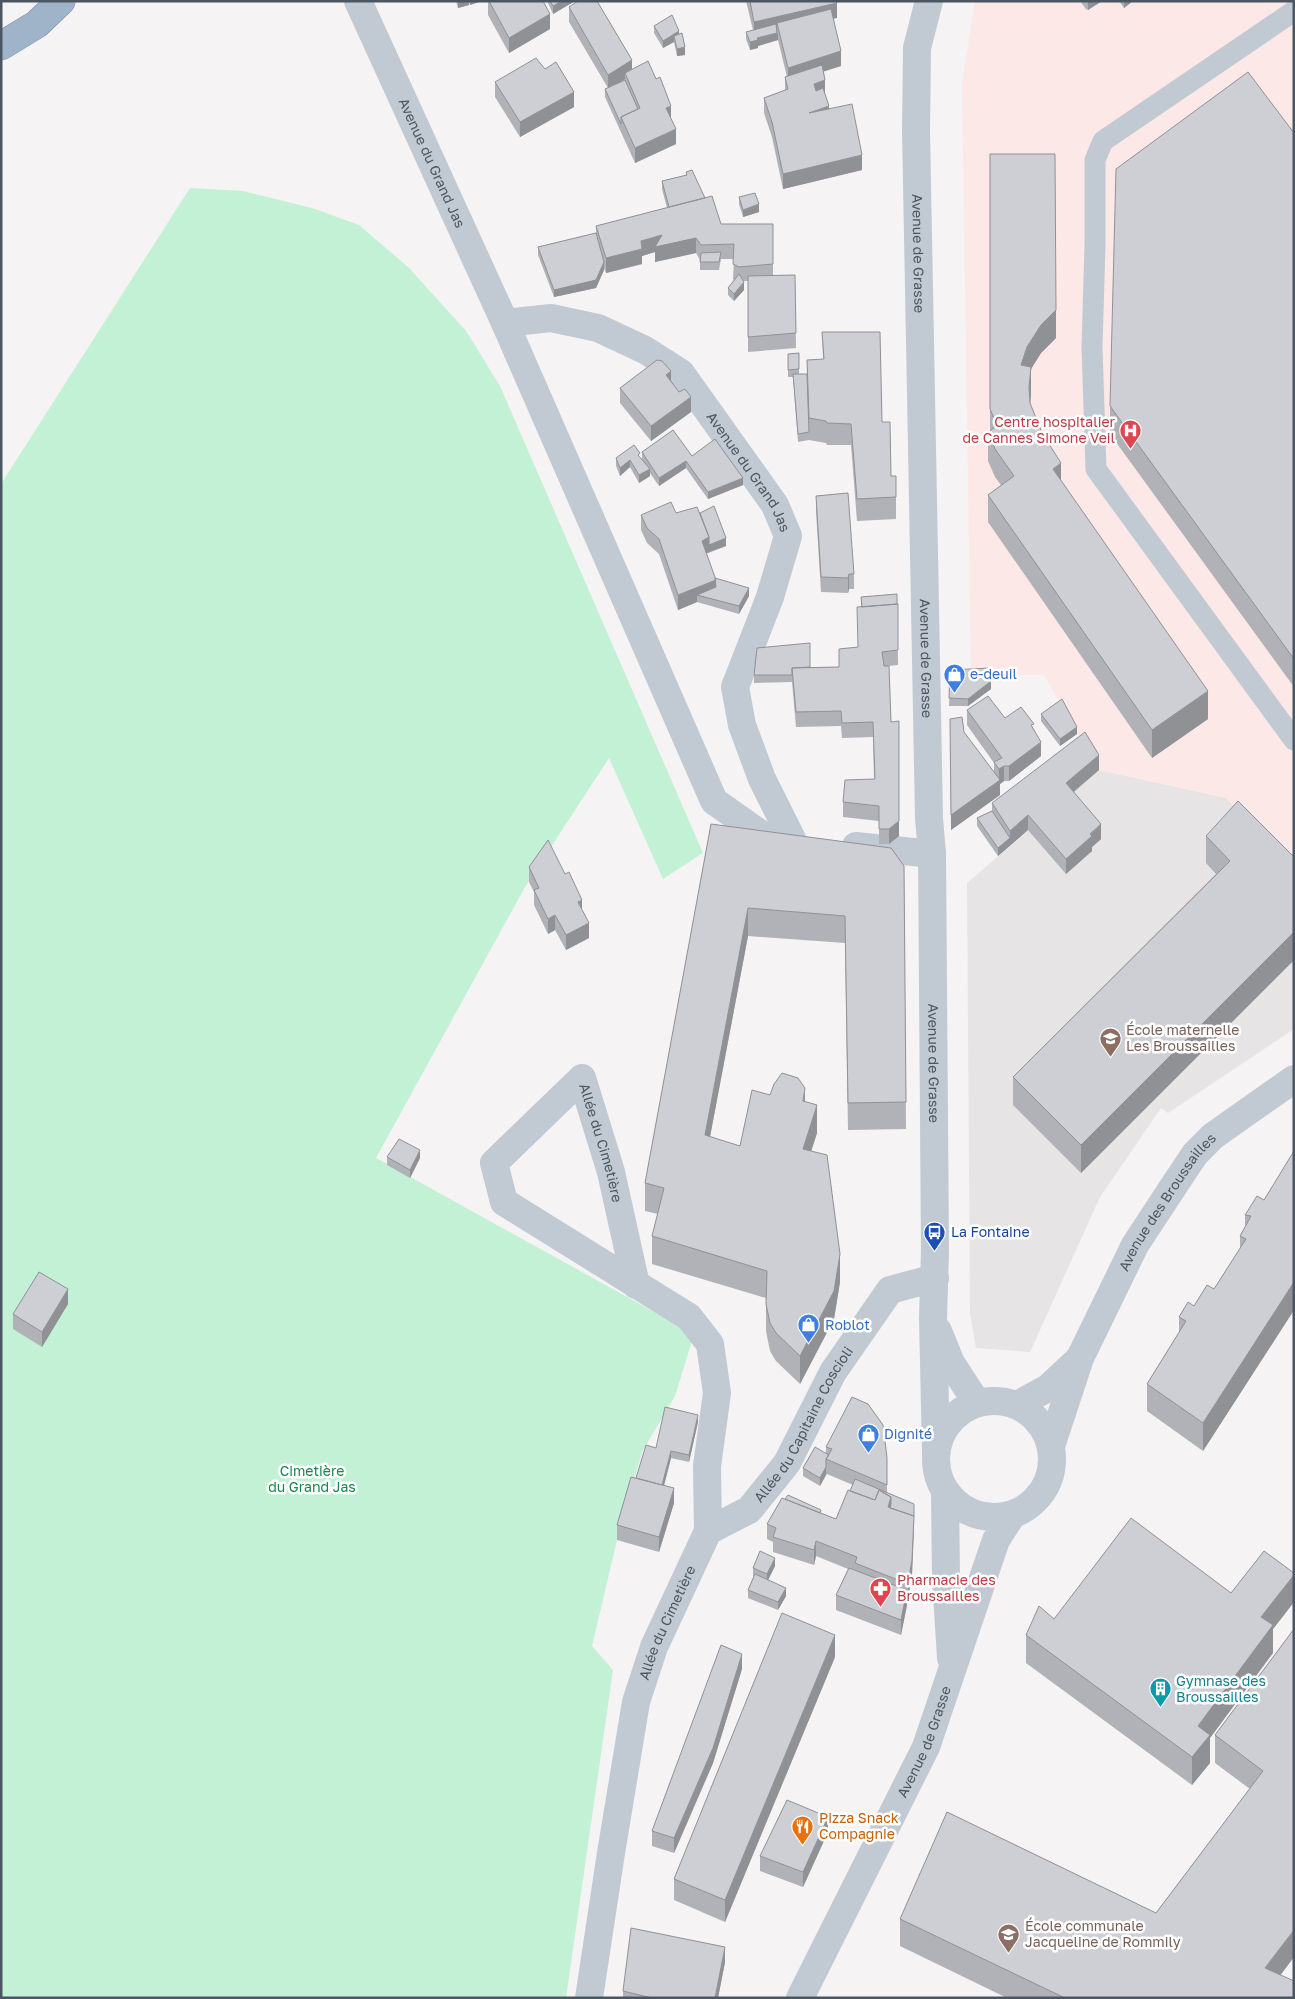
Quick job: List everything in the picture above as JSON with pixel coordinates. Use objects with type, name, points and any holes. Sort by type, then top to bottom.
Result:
[{"type":"highway","points":[[1,46],[37,24],[61,1]]},
{"type":"street","name":"Avenue du Grand Jas","points":[[358,1],[505,323],[714,802],[766,837],[932,854]]},
{"type":"street","name":"Avenue de Grasse","points":[[929,1],[917,48],[916,130],[929,818],[932,854],[935,1278],[933,1318],[936,1452]]},
{"type":"street","name":"Avenue du Grand Jas","points":[[505,323],[551,318],[598,328],[645,350],[681,373],[775,505],[788,536],[770,597],[735,686],[745,734],[762,779],[792,839]]},
{"type":"street","name":"Allée du Cimetière","points":[[589,1998],[636,1702],[654,1647],[708,1531],[707,1466],[717,1393],[710,1344],[689,1317],[636,1285],[504,1202],[494,1163],[582,1078],[611,1172],[636,1285]]},
{"type":"street","name":"Avenue des Broussailles","points":[[1051,1446],[1080,1358],[1135,1245],[1195,1154],[1213,1136],[1294,1079]]},
{"type":"street","name":"Allée du Capitaine Coscioli","points":[[708,1531],[749,1510],[786,1462],[834,1372],[890,1290],[935,1278]]},
{"type":"street","name":"Avenue de Grasse","points":[[933,1318],[952,1363],[978,1403]]},
{"type":"street","name":"Avenue des Broussailles","points":[[1017,1405],[1048,1388],[1080,1358]]},
{"type":"street","points":[[997,1401],[1017,1405],[1033,1415],[1044,1429],[1051,1446],[1052,1463],[1049,1480],[1040,1496],[1028,1508],[1012,1515],[993,1518],[974,1515],[958,1506],[945,1492],[938,1479],[935,1466],[940,1436],[949,1421],[962,1410],[978,1403],[997,1401]]},
{"type":"street","name":"Avenue de Grasse","points":[[800,1998],[926,1747],[952,1672],[946,1578],[945,1492]]},
{"type":"street","points":[[952,1672],[996,1540],[1012,1515]]},
{"type":"lane","points":[[1294,11],[1103,141],[1095,160],[1096,245],[1092,346],[1096,469],[1294,740]]},
{"type":"shaded area","name":"Centre hospitalier de Cannes Simone Veil","points":[[975,1],[1294,1],[1294,870],[1226,798],[1099,770],[1044,675],[971,675],[962,84]]},
{"type":"shaded area","name":"École maternelle Les Broussailles","points":[[1099,770],[1226,798],[1294,870],[1294,1029],[1168,1113],[1161,1108],[1100,1197],[1030,1352],[976,1348],[970,1313],[967,883]]},
{"type":"green space","name":"Cimetière du Grand Jas","points":[[190,188],[243,191],[312,208],[359,225],[409,268],[466,331],[500,386],[703,853],[663,879],[609,758],[525,887],[376,1158],[694,1334],[675,1396],[642,1452],[617,1540],[592,1646],[613,1670],[566,1998],[1,1998],[1,484]]},
{"type":"building","points":[[489,1],[543,1],[550,14],[509,38]]},
{"type":"building","points":[[550,1],[562,1],[553,6]]},
{"type":"building","points":[[578,1],[597,1],[632,60],[608,75],[569,7]]},
{"type":"building","points":[[750,1],[836,1],[837,3],[754,22]]},
{"type":"building","points":[[831,9],[841,51],[788,68],[777,23]]},
{"type":"building","points":[[672,15],[679,31],[663,41],[654,26]]},
{"type":"building","points":[[776,24],[777,33],[757,38],[758,40],[750,42],[746,32]]},
{"type":"building","points":[[682,33],[685,47],[677,49],[674,36]]},
{"type":"building","points":[[536,58],[545,69],[556,62],[574,92],[520,122],[495,82]]},
{"type":"building","points":[[648,61],[656,79],[660,77],[671,106],[666,108],[676,129],[635,148],[621,117],[640,108],[625,73]]},
{"type":"building","points":[[822,65],[825,80],[814,84],[816,91],[823,88],[829,106],[809,113],[852,104],[862,155],[783,174],[772,122],[764,98],[788,89],[785,77]]},
{"type":"building","points":[[1248,72],[1294,133],[1294,659],[1110,406],[1116,169]]},
{"type":"building","points":[[625,80],[638,109],[621,117],[621,124],[605,89]]},
{"type":"building","points":[[990,154],[1055,154],[1056,310],[1041,325],[1027,347],[1021,365],[1031,367],[1030,403],[1042,433],[1061,463],[1053,469],[1208,691],[1152,730],[988,495],[1014,476],[995,449],[988,433],[997,425],[990,409]]},
{"type":"building","points":[[692,170],[705,198],[669,207],[662,181],[687,175],[686,172]]},
{"type":"building","points":[[755,193],[759,204],[743,210],[739,197]]},
{"type":"building","points":[[712,196],[721,224],[773,224],[773,264],[739,267],[733,264],[734,244],[701,245],[696,238],[655,247],[662,235],[641,241],[642,249],[606,258],[596,226]]},
{"type":"building","points":[[596,233],[604,262],[596,280],[554,290],[538,247]]},
{"type":"building","points":[[721,252],[719,262],[700,262],[701,253]]},
{"type":"building","points":[[739,274],[744,282],[734,294],[728,288]]},
{"type":"building","points":[[795,275],[796,333],[748,337],[748,276]]},
{"type":"building","points":[[822,332],[880,332],[882,422],[890,422],[891,476],[896,476],[896,497],[857,499],[851,424],[827,423],[826,421],[809,418],[807,360],[824,359]]},
{"type":"building","points":[[799,353],[799,369],[788,370],[788,354]]},
{"type":"building","points":[[657,360],[662,361],[671,371],[666,375],[679,392],[685,389],[691,397],[651,426],[620,388]]},
{"type":"building","points":[[793,374],[807,374],[809,432],[798,434]]},
{"type":"building","points":[[673,430],[692,456],[715,439],[743,478],[708,492],[686,461],[659,478],[642,452]]},
{"type":"building","points":[[634,445],[640,453],[638,455],[650,469],[639,475],[630,460],[620,468],[616,458]]},
{"type":"building","points":[[848,493],[854,574],[849,574],[848,578],[821,577],[816,496]]},
{"type":"building","points":[[671,502],[676,513],[697,507],[709,537],[702,541],[716,580],[678,595],[659,539],[647,528],[641,515]]},
{"type":"building","points":[[714,506],[726,538],[709,545],[709,537],[700,513]]},
{"type":"building","points":[[715,578],[749,588],[739,606],[697,595],[716,587]]},
{"type":"building","points":[[897,594],[897,604],[862,607],[861,597]]},
{"type":"building","points":[[898,604],[898,650],[882,652],[884,666],[889,666],[891,722],[899,721],[899,821],[889,829],[879,829],[879,806],[843,802],[845,780],[875,779],[873,722],[842,723],[841,711],[796,712],[792,668],[839,667],[839,649],[858,647],[857,607]]},
{"type":"building","points":[[810,643],[810,667],[792,668],[792,675],[754,675],[757,648]]},
{"type":"building","points":[[990,668],[991,681],[968,699],[949,698],[950,670]]},
{"type":"building","points":[[988,696],[1005,718],[1021,707],[1034,724],[1031,725],[1041,742],[1009,766],[999,769],[994,762],[1002,758],[967,710]]},
{"type":"building","points":[[1062,699],[1077,727],[1060,739],[1041,714]]},
{"type":"building","points":[[962,717],[964,732],[1000,780],[951,815],[950,719]]},
{"type":"building","points":[[1085,732],[1099,755],[1066,783],[1101,824],[1090,834],[1092,836],[1066,859],[1028,815],[1010,831],[992,803]]},
{"type":"building","points":[[1238,801],[1294,857],[1294,932],[1081,1145],[1013,1077],[1230,861],[1206,836]]},
{"type":"building","points":[[992,811],[1010,838],[998,848],[977,818]]},
{"type":"building","points":[[711,824],[891,848],[904,866],[906,1102],[848,1103],[845,916],[748,908],[705,1135],[740,1146],[752,1090],[770,1095],[774,1084],[782,1073],[798,1078],[805,1088],[803,1101],[817,1105],[803,1149],[827,1155],[840,1254],[834,1291],[800,1356],[776,1333],[770,1323],[766,1304],[767,1271],[652,1236],[664,1188],[645,1183]]},
{"type":"building","points":[[548,840],[565,874],[569,872],[582,900],[578,902],[589,923],[566,935],[555,915],[548,919],[534,890],[539,888],[529,867]]},
{"type":"building","points":[[399,1139],[420,1150],[410,1170],[387,1157]]},
{"type":"building","points":[[1294,1151],[1294,1282],[1203,1423],[1147,1384],[1186,1321],[1179,1317],[1188,1302],[1194,1306],[1207,1285],[1214,1289],[1246,1239],[1240,1236],[1251,1216],[1245,1215],[1257,1196],[1264,1200]]},
{"type":"building","points":[[39,1272],[68,1289],[42,1332],[13,1314]]},
{"type":"building","points":[[852,1397],[868,1404],[883,1425],[887,1458],[887,1485],[826,1459],[832,1449],[826,1447]]},
{"type":"building","points":[[665,1407],[698,1415],[689,1455],[671,1451],[662,1485],[636,1478],[646,1445],[656,1448]]},
{"type":"building","points":[[815,1447],[829,1455],[826,1459],[826,1467],[820,1478],[803,1468]]},
{"type":"building","points":[[631,1477],[674,1488],[659,1537],[617,1525]]},
{"type":"building","points":[[855,1479],[914,1504],[914,1516],[890,1508],[891,1497],[879,1490],[875,1500],[850,1491]]},
{"type":"building","points":[[848,1490],[875,1500],[879,1490],[891,1497],[888,1507],[914,1516],[912,1560],[908,1584],[855,1563],[857,1557],[816,1541],[814,1550],[773,1537],[776,1528],[767,1524],[782,1498],[836,1519]]},
{"type":"building","points":[[788,1495],[821,1510],[820,1513],[785,1499]]},
{"type":"building","name":"Gymnase des Broussailles","points":[[1131,1518],[1231,1593],[1264,1551],[1294,1573],[1261,1617],[1273,1625],[1198,1726],[1210,1735],[1192,1757],[1026,1635],[1039,1606],[1054,1619]]},
{"type":"building","points":[[760,1551],[775,1558],[767,1574],[753,1568]]},
{"type":"building","points":[[849,1568],[907,1590],[901,1620],[836,1595]]},
{"type":"building","points":[[755,1574],[786,1588],[778,1602],[748,1590]]},
{"type":"building","points":[[782,1613],[835,1635],[725,1900],[674,1879]]},
{"type":"building","points":[[1294,1629],[1294,1930],[1265,1968],[1294,1981],[1294,1998],[1065,1998],[900,1919],[947,1812],[1156,1913],[1263,1771],[1215,1735]]},
{"type":"building","points":[[721,1645],[742,1654],[713,1748],[674,1838],[652,1831]]},
{"type":"building","points":[[787,1800],[828,1817],[803,1872],[760,1856]]},
{"type":"building","points":[[631,1928],[725,1947],[715,1998],[652,1998],[623,1991]]},
{"type":"place","name":"Centre hospitalier de Cannes Simone Veil","points":[[1131,449]]},
{"type":"place","name":"e-deuil","points":[[954,693]]},
{"type":"place","name":"École maternelle Les Broussailles","points":[[1110,1057]]},
{"type":"place","name":"La Fontaine","points":[[935,1251]]},
{"type":"place","name":"Roblot","points":[[809,1344]]},
{"type":"place","name":"Dignité","points":[[868,1453]]},
{"type":"place","name":"Pharmacie des Broussailles","points":[[881,1607]]},
{"type":"place","name":"Gymnase des Broussailles","points":[[1160,1708]]},
{"type":"place","name":"Pizza Snack Compagnie","points":[[803,1845]]},
{"type":"place","name":"École communale Jacqueline de Rommily","points":[[1009,1953]]}]
